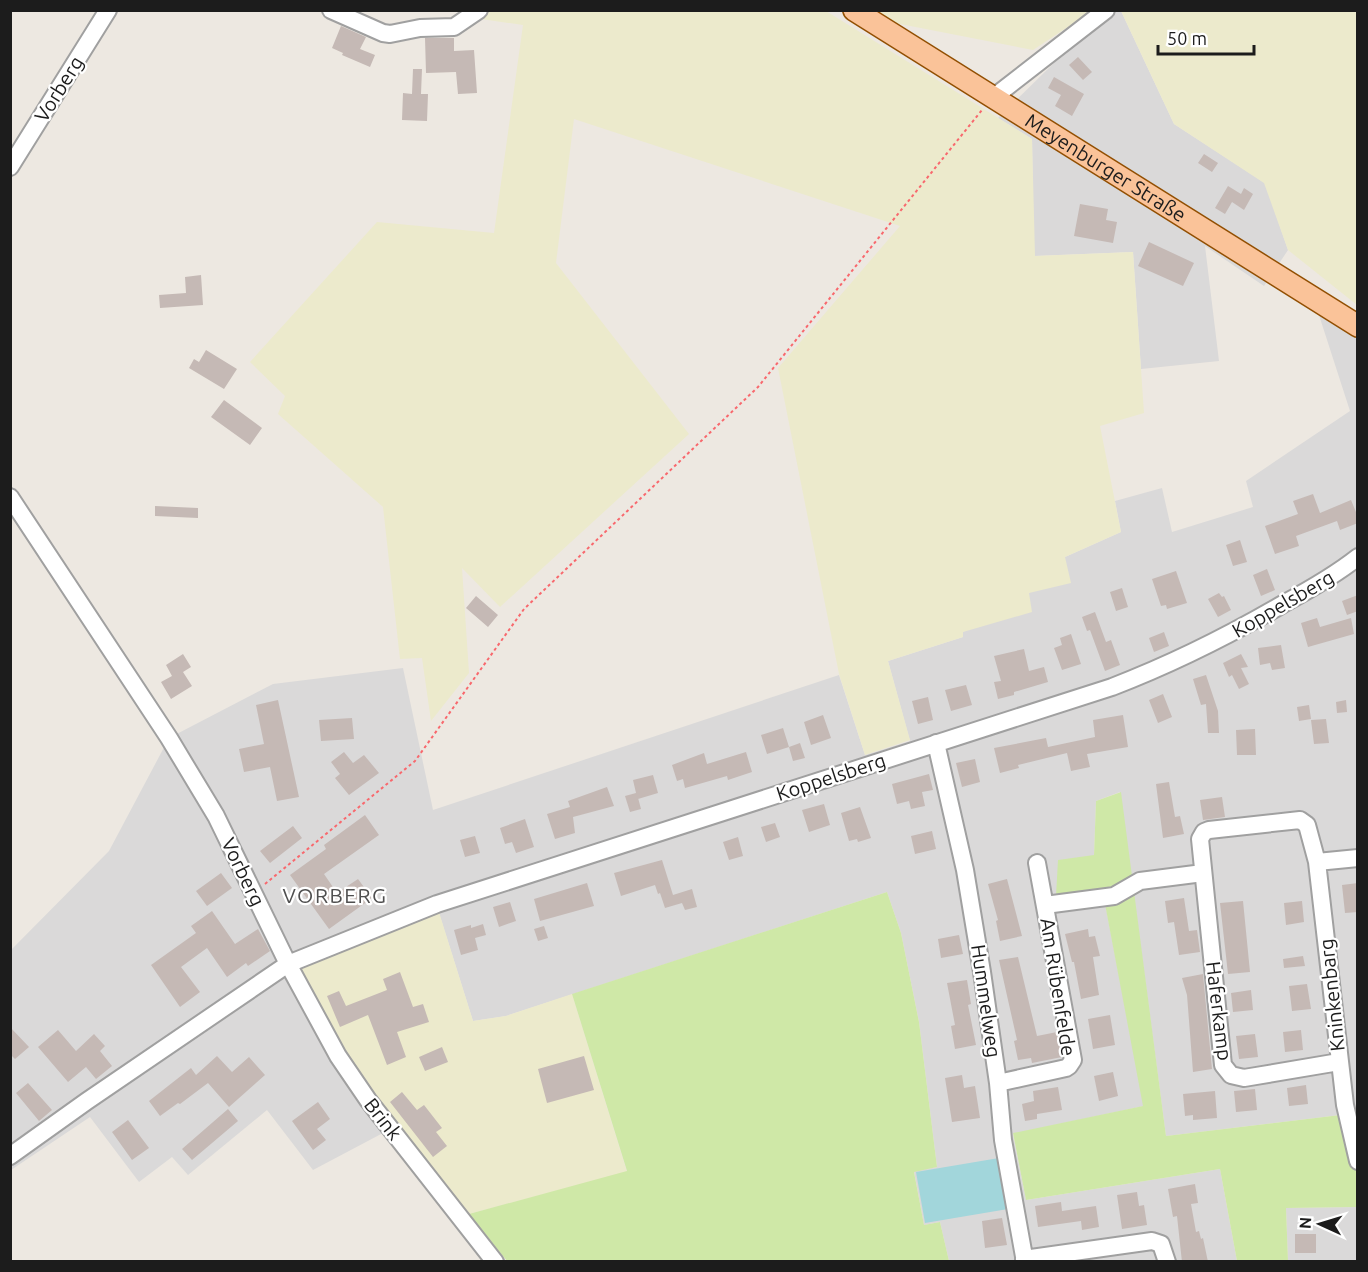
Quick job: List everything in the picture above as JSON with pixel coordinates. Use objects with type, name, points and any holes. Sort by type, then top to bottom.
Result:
[{"type":"main road","name":"Meyenburger Straße","points":[[854,10],[1358,326]]},
{"type":"street","name":"Vorberg","points":[[10,167],[108,10]]},
{"type":"street","points":[[331,10],[390,34],[420,28],[454,27],[479,10]]},
{"type":"street","points":[[994,97],[1106,10]]},
{"type":"street","name":"Vorberg","points":[[10,497],[169,738],[216,816],[288,964]]},
{"type":"street","name":"Koppelsberg","points":[[288,964],[437,904],[1112,687],[1162,668],[1277,608],[1336,574],[1358,557]]},
{"type":"street","name":"Hummelweg","points":[[936,743],[965,870],[998,1083],[1004,1140],[1024,1260]]},
{"type":"street","points":[[1203,873],[1200,839],[1204,832],[1300,820],[1307,825],[1315,855],[1358,858]]},
{"type":"street","name":"Kninkenbarg","points":[[1315,855],[1339,1062],[1348,1125],[1358,1161]]},
{"type":"street","name":"Am Rübenfelde","points":[[998,1083],[1066,1068],[1073,1060],[1037,863]]},
{"type":"street","name":"Am Rübenfelde","points":[[1045,905],[1114,896],[1140,881],[1203,873]]},
{"type":"street","name":"Haferkamp","points":[[1203,873],[1223,1065],[1227,1071],[1231,1075],[1244,1078],[1339,1062]]},
{"type":"street","points":[[10,1156],[288,964]]},
{"type":"street","name":"Brink","points":[[288,964],[338,1056],[368,1100],[495,1262]]},
{"type":"street","points":[[1024,1260],[1152,1240],[1161,1244],[1167,1262]]},
{"type":"path","points":[[253,894],[415,761],[524,609],[758,387],[994,97]]},
{"type":"shaded area","points":[[484,11],[826,11],[1032,139],[1035,256],[1133,252],[1144,413],[1100,426],[1121,532],[1065,557],[1071,583],[1029,593],[1032,612],[963,632],[963,637],[888,661],[910,740],[865,755],[839,674],[778,368],[900,226],[574,119],[556,263],[689,434],[500,607],[462,568],[469,673],[431,721],[422,658],[400,659],[383,507],[278,414],[285,396],[250,362],[377,222],[494,233],[523,25],[481,19]]},
{"type":"shaded area","points":[[875,11],[1092,11],[1033,50],[895,23]]},
{"type":"shaded area","points":[[1117,11],[1121,11],[1174,124],[1265,183],[1288,250],[1264,286],[1205,246],[1219,361],[1141,369],[1133,252],[1034,256],[1032,139],[998,118],[1055,62]]},
{"type":"shaded area","points":[[1121,11],[1357,11],[1357,305],[1288,250],[1264,183],[1174,124]]},
{"type":"shaded area","points":[[1318,312],[1357,336],[1357,1113],[1166,1136],[1120,792],[1096,801],[1094,855],[1056,895],[1102,887],[1144,1106],[1013,1134],[1026,1200],[1220,1169],[1237,1261],[949,1261],[940,1222],[924,1225],[914,1171],[937,1167],[919,1022],[901,933],[887,892],[506,1016],[473,1021],[438,910],[293,966],[383,1133],[313,1170],[267,1110],[188,1175],[172,1157],[139,1182],[90,1117],[11,1170],[11,950],[109,851],[169,738],[273,684],[403,668],[433,810],[839,675],[865,755],[910,741],[888,661],[963,637],[963,632],[1029,593],[1065,557],[1121,532],[1115,501],[1162,488],[1172,532],[1253,507],[1246,481],[1350,411]]},
{"type":"shaded area","points":[[438,909],[473,1021],[506,1016],[572,994],[627,1172],[469,1214],[377,1103],[293,966]]},
{"type":"shaded area","points":[[1357,1207],[1357,1261],[1288,1261],[1286,1208]]},
{"type":"green space","points":[[1121,792],[1166,1136],[1357,1113],[1357,1207],[1286,1208],[1288,1261],[1237,1261],[1220,1169],[1026,1200],[1013,1133],[1143,1106],[1102,888],[1056,896],[1058,860],[1094,855],[1096,801]]},
{"type":"green space","points":[[887,892],[901,933],[919,1022],[937,1167],[914,1172],[924,1225],[940,1222],[949,1261],[507,1261],[469,1214],[627,1171],[572,994]]},
{"type":"water","points":[[999,1158],[1008,1209],[925,1223],[916,1172]]},
{"type":"building","points":[[341,26],[366,37],[360,49],[375,55],[370,67],[332,48]]},
{"type":"building","points":[[425,38],[454,38],[454,51],[474,50],[477,93],[458,94],[456,72],[426,73]]},
{"type":"building","points":[[1078,57],[1092,72],[1083,80],[1069,65]]},
{"type":"building","points":[[413,69],[422,69],[421,94],[428,94],[427,121],[402,120],[403,93],[412,94]]},
{"type":"building","points":[[1054,77],[1084,94],[1072,116],[1055,106],[1061,95],[1048,88]]},
{"type":"building","points":[[1204,154],[1218,163],[1212,172],[1198,163]]},
{"type":"building","points":[[1228,186],[1241,194],[1244,188],[1253,194],[1244,210],[1232,202],[1225,214],[1215,208]]},
{"type":"building","points":[[1080,204],[1108,209],[1106,220],[1117,222],[1113,243],[1074,236]]},
{"type":"building","points":[[1149,242],[1194,263],[1183,286],[1138,266]]},
{"type":"building","points":[[201,275],[203,305],[160,308],[159,295],[186,293],[185,277]]},
{"type":"building","points":[[206,350],[237,369],[224,389],[189,368],[194,359],[199,362]]},
{"type":"building","points":[[224,400],[262,428],[250,445],[211,417]]},
{"type":"building","points":[[1313,494],[1320,513],[1351,500],[1358,523],[1340,530],[1337,521],[1296,536],[1299,546],[1275,554],[1265,526],[1298,514],[1293,501]]},
{"type":"building","points":[[155,506],[198,508],[198,518],[155,516]]},
{"type":"building","points":[[1240,540],[1247,562],[1233,566],[1226,545]]},
{"type":"building","points":[[1267,569],[1275,590],[1261,596],[1253,575]]},
{"type":"building","points":[[1176,571],[1187,603],[1167,609],[1166,605],[1161,606],[1152,579]]},
{"type":"building","points":[[1122,588],[1128,607],[1116,611],[1110,592]]},
{"type":"building","points":[[1219,593],[1222,597],[1224,596],[1231,610],[1218,617],[1208,599]]},
{"type":"building","points":[[1358,595],[1358,611],[1347,615],[1342,601]]},
{"type":"building","points":[[476,596],[498,615],[488,627],[466,608]]},
{"type":"building","points":[[1095,612],[1106,642],[1111,640],[1120,665],[1105,671],[1090,630],[1087,631],[1082,617]]},
{"type":"building","points":[[1317,618],[1320,627],[1351,618],[1354,634],[1308,647],[1301,623]]},
{"type":"building","points":[[1164,632],[1169,646],[1154,652],[1149,638]]},
{"type":"building","points":[[1071,634],[1081,664],[1062,670],[1054,648],[1062,645],[1060,638]]},
{"type":"building","points":[[1281,645],[1285,668],[1272,670],[1270,663],[1260,665],[1258,648]]},
{"type":"building","points":[[1024,649],[1029,671],[1044,667],[1048,682],[998,699],[994,682],[1001,681],[994,656]]},
{"type":"building","points":[[183,654],[191,667],[183,672],[192,686],[171,699],[161,682],[172,676],[166,665]]},
{"type":"building","points":[[1241,654],[1248,667],[1241,668],[1249,684],[1239,689],[1232,675],[1229,677],[1223,663]]},
{"type":"building","points":[[1206,675],[1218,711],[1219,733],[1208,733],[1206,704],[1201,705],[1193,679]]},
{"type":"building","points":[[966,685],[972,705],[951,711],[945,690]]},
{"type":"building","points":[[1163,694],[1172,717],[1158,723],[1149,700]]},
{"type":"building","points":[[928,697],[933,720],[918,724],[912,701]]},
{"type":"building","points":[[278,700],[299,797],[277,801],[270,767],[244,772],[239,749],[264,744],[256,705]]},
{"type":"building","points":[[1346,700],[1347,712],[1337,713],[1336,702]]},
{"type":"building","points":[[1309,705],[1311,719],[1299,721],[1297,707]]},
{"type":"building","points":[[823,715],[831,738],[811,745],[804,722]]},
{"type":"building","points":[[1123,715],[1128,747],[1087,754],[1090,767],[1071,771],[1067,753],[1018,765],[1019,768],[1000,773],[994,748],[1046,738],[1048,747],[1095,737],[1093,720]]},
{"type":"building","points":[[352,718],[354,739],[321,741],[319,720]]},
{"type":"building","points":[[1326,719],[1329,743],[1314,744],[1311,720]]},
{"type":"building","points":[[783,728],[789,747],[767,754],[761,735]]},
{"type":"building","points":[[1255,729],[1256,755],[1237,755],[1236,730]]},
{"type":"building","points":[[800,743],[805,758],[793,761],[789,747]]},
{"type":"building","points":[[344,752],[353,763],[364,755],[379,773],[349,795],[335,778],[340,774],[331,762]]},
{"type":"building","points":[[746,752],[752,772],[728,780],[727,776],[685,788],[683,779],[677,781],[672,765],[704,753],[707,764]]},
{"type":"building","points":[[975,759],[980,782],[962,787],[956,763]]},
{"type":"building","points":[[929,774],[933,790],[922,792],[925,806],[911,809],[909,801],[897,804],[892,784]]},
{"type":"building","points":[[653,775],[658,793],[638,799],[641,809],[630,812],[625,796],[636,793],[633,780]]},
{"type":"building","points":[[1169,782],[1175,817],[1180,816],[1184,834],[1163,838],[1156,784]]},
{"type":"building","points":[[607,787],[614,806],[573,817],[575,833],[555,839],[547,814],[570,807],[568,801]]},
{"type":"building","points":[[1222,797],[1225,817],[1203,820],[1200,800]]},
{"type":"building","points":[[824,804],[830,825],[809,832],[802,810]]},
{"type":"building","points":[[860,807],[871,838],[858,842],[857,839],[849,841],[841,813]]},
{"type":"building","points":[[365,815],[379,835],[324,874],[337,893],[358,879],[372,898],[329,929],[290,875],[326,849],[324,845]]},
{"type":"building","points":[[525,819],[534,847],[516,853],[512,842],[505,844],[500,828]]},
{"type":"building","points":[[775,823],[780,837],[766,842],[761,827]]},
{"type":"building","points":[[293,826],[302,838],[270,863],[260,851]]},
{"type":"building","points":[[932,831],[936,849],[915,854],[911,836]]},
{"type":"building","points":[[475,836],[480,853],[465,857],[460,840]]},
{"type":"building","points":[[738,837],[743,856],[729,860],[723,842]]},
{"type":"building","points":[[662,860],[673,895],[692,889],[697,907],[685,910],[682,903],[665,908],[655,885],[621,896],[614,873]]},
{"type":"building","points":[[221,873],[232,888],[207,906],[196,891]]},
{"type":"building","points":[[1007,879],[1022,936],[1000,941],[996,921],[998,920],[988,884]]},
{"type":"building","points":[[587,883],[594,906],[540,921],[534,899]]},
{"type":"building","points":[[1358,883],[1358,912],[1345,913],[1342,885]]},
{"type":"building","points":[[1184,898],[1189,931],[1197,930],[1200,952],[1179,955],[1174,922],[1168,923],[1165,901]]},
{"type":"building","points":[[1243,901],[1250,972],[1228,974],[1220,903]]},
{"type":"building","points":[[1302,901],[1304,922],[1286,925],[1284,903]]},
{"type":"building","points":[[510,902],[516,921],[499,927],[493,907]]},
{"type":"building","points":[[212,911],[235,944],[258,929],[270,951],[248,966],[246,963],[227,977],[207,948],[181,967],[200,992],[180,1007],[151,965],[196,933],[191,926]]},
{"type":"building","points":[[483,924],[486,935],[475,938],[478,950],[461,955],[454,930]]},
{"type":"building","points":[[544,926],[548,938],[538,941],[534,929]]},
{"type":"building","points":[[1088,929],[1089,937],[1095,936],[1100,956],[1093,957],[1099,995],[1081,999],[1074,962],[1072,962],[1065,934]]},
{"type":"building","points":[[959,935],[963,954],[941,958],[938,939]]},
{"type":"building","points":[[1303,956],[1305,966],[1284,968],[1283,959]]},
{"type":"building","points":[[1018,957],[1037,1036],[1057,1032],[1062,1057],[1032,1063],[1031,1058],[1018,1060],[1014,1041],[1017,1040],[999,960]]},
{"type":"building","points":[[400,972],[413,1007],[423,1004],[429,1022],[397,1032],[406,1057],[387,1065],[368,1015],[340,1027],[327,996],[339,991],[346,1006],[387,990],[383,979]]},
{"type":"building","points":[[1203,974],[1212,1069],[1193,1072],[1187,995],[1182,978]]},
{"type":"building","points":[[967,980],[971,1004],[968,1005],[976,1045],[955,1049],[951,1026],[955,1025],[947,983]]},
{"type":"building","points":[[1307,984],[1311,1009],[1292,1011],[1289,986]]},
{"type":"building","points":[[1251,990],[1253,1010],[1233,1012],[1231,993]]},
{"type":"building","points":[[1110,1015],[1115,1045],[1093,1049],[1088,1019]]},
{"type":"building","points":[[10,1027],[29,1047],[15,1059],[10,1054]]},
{"type":"building","points":[[58,1030],[76,1051],[94,1034],[105,1046],[100,1051],[112,1066],[96,1079],[86,1067],[68,1082],[38,1047]]},
{"type":"building","points":[[1301,1030],[1303,1050],[1285,1052],[1283,1032]]},
{"type":"building","points":[[1255,1034],[1258,1057],[1239,1059],[1236,1036]]},
{"type":"building","points":[[442,1047],[448,1062],[425,1071],[419,1057]]},
{"type":"building","points":[[217,1056],[232,1072],[249,1057],[265,1075],[229,1107],[208,1083],[160,1116],[149,1101],[191,1068],[196,1075]]},
{"type":"building","points":[[584,1056],[594,1090],[547,1103],[538,1069]]},
{"type":"building","points":[[1113,1072],[1118,1096],[1099,1101],[1094,1076]]},
{"type":"building","points":[[962,1075],[964,1088],[975,1086],[980,1118],[952,1122],[945,1078]]},
{"type":"building","points":[[28,1083],[52,1110],[39,1121],[16,1093]]},
{"type":"building","points":[[1306,1085],[1308,1104],[1289,1106],[1287,1088]]},
{"type":"building","points":[[1058,1087],[1062,1110],[1037,1114],[1037,1119],[1025,1121],[1022,1104],[1034,1101],[1033,1091]]},
{"type":"building","points":[[1255,1089],[1257,1110],[1236,1112],[1234,1091]]},
{"type":"building","points":[[1215,1091],[1217,1118],[1193,1120],[1193,1115],[1185,1116],[1183,1094]]},
{"type":"building","points":[[402,1092],[417,1110],[424,1105],[442,1128],[436,1132],[447,1146],[433,1157],[390,1102]]},
{"type":"building","points":[[318,1102],[330,1119],[317,1129],[326,1140],[313,1150],[292,1121]]},
{"type":"building","points":[[228,1109],[238,1121],[192,1160],[182,1149]]},
{"type":"building","points":[[128,1120],[149,1148],[132,1160],[112,1132]]},
{"type":"building","points":[[1195,1184],[1198,1203],[1191,1204],[1196,1232],[1199,1231],[1201,1239],[1203,1238],[1208,1262],[1182,1262],[1177,1216],[1173,1217],[1168,1189]]},
{"type":"building","points":[[1137,1192],[1139,1206],[1144,1205],[1147,1225],[1122,1229],[1117,1195]]},
{"type":"building","points":[[1061,1202],[1062,1211],[1096,1206],[1099,1227],[1082,1230],[1081,1221],[1038,1227],[1035,1206]]},
{"type":"building","points":[[1002,1218],[1007,1245],[985,1248],[982,1221]]},
{"type":"building","points":[[1295,1234],[1316,1234],[1316,1253],[1295,1253]]},
{"type":"district","name":"VORBERG","points":[[335,896]]}]
